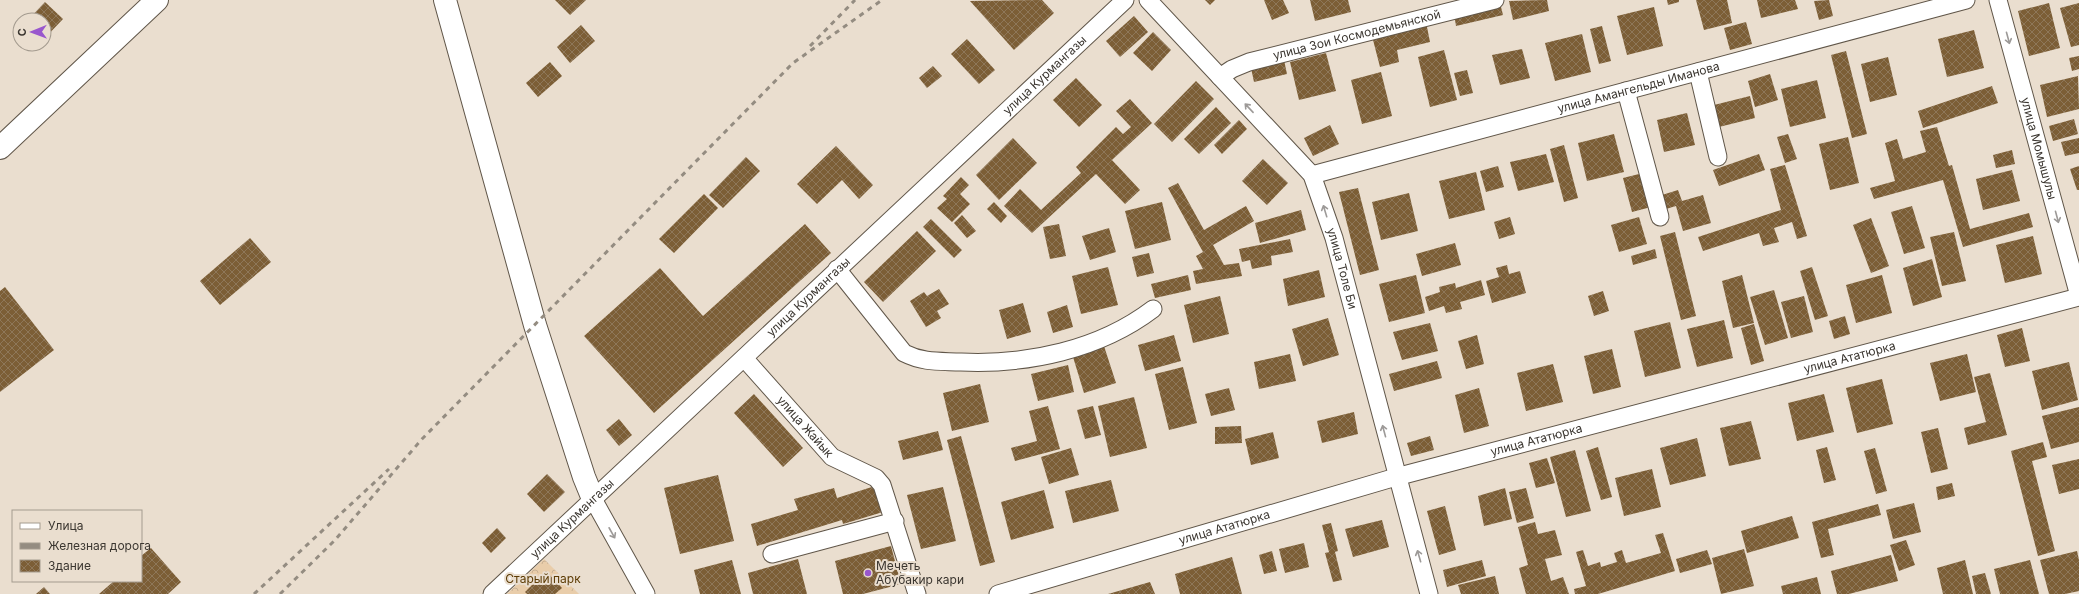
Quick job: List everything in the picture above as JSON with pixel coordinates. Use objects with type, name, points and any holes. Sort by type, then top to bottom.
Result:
[{"type":"street","points":[[0,148],[157,0]]},
{"type":"street","points":[[444,0],[534,325],[584,477],[593,499],[646,594]]},
{"type":"street","name":"улица Курмангазы","points":[[492,594],[744,358],[837,268],[1125,0]]},
{"type":"street","name":"улица Толе Би","points":[[1148,0],[1312,175],[1334,238],[1396,477],[1429,594]]},
{"type":"street","name":"улица Зои Космодемьянской","points":[[1220,77],[1232,69],[1249,62],[1496,0]]},
{"type":"street","name":"улица Амангельды Иманова","points":[[1312,175],[1966,0]]},
{"type":"street","name":"улица Момышулы","points":[[1998,0],[2079,296]]},
{"type":"street","points":[[1698,72],[1718,157]]},
{"type":"street","points":[[1626,90],[1660,217]]},
{"type":"street","points":[[837,268],[904,353],[920,360],[991,364],[1034,358],[1070,349],[1110,335],[1133,324],[1153,309]]},
{"type":"street","name":"улица Ататюрка","points":[[998,594],[1396,477],[2079,296]]},
{"type":"street","name":"улица Жайык","points":[[744,358],[832,457],[876,478],[882,485],[895,521],[917,594]]},
{"type":"street","points":[[772,554],[895,521]]},
{"type":"green space","name":"Старый парк","points":[[544,559],[579,594],[507,594]]},
{"type":"building","points":[[555,0],[586,0],[570,15]]},
{"type":"building","points":[[1042,0],[1054,13],[1014,50],[970,1]]},
{"type":"building","points":[[1205,0],[1215,0],[1210,5]]},
{"type":"building","points":[[1264,0],[1283,0],[1289,13],[1272,20]]},
{"type":"building","points":[[1310,0],[1348,0],[1351,12],[1315,21]]},
{"type":"building","points":[[1547,0],[1549,11],[1513,20],[1509,1]]},
{"type":"building","points":[[1667,0],[1679,0],[1679,2],[1668,5]]},
{"type":"building","points":[[1696,0],[1727,0],[1732,23],[1704,30]]},
{"type":"building","points":[[1757,0],[1795,0],[1798,9],[1761,18]]},
{"type":"building","points":[[1829,0],[1833,16],[1819,20],[1814,1]]},
{"type":"building","points":[[45,2],[63,19],[52,31],[52,12],[36,12]]},
{"type":"building","points":[[1500,3],[1503,15],[1456,26],[1454,14]]},
{"type":"building","points":[[2049,3],[2060,48],[2029,56],[2018,11]]},
{"type":"building","points":[[2079,3],[2079,45],[2071,47],[2060,8]]},
{"type":"building","points":[[1654,7],[1663,46],[1627,55],[1617,16]]},
{"type":"building","points":[[1134,16],[1148,32],[1120,57],[1106,41]]},
{"type":"building","points":[[1426,22],[1430,42],[1397,50],[1399,62],[1380,67],[1372,36]]},
{"type":"building","points":[[1746,22],[1752,44],[1730,50],[1724,28]]},
{"type":"building","points":[[581,25],[595,41],[570,63],[557,47]]},
{"type":"building","points":[[1602,26],[1611,61],[1599,64],[1590,29]]},
{"type":"building","points":[[1974,30],[1984,68],[1947,77],[1938,39]]},
{"type":"building","points":[[1153,32],[1171,50],[1152,71],[1133,53]]},
{"type":"building","points":[[1582,34],[1591,72],[1555,81],[1545,43]]},
{"type":"building","points":[[967,39],[995,70],[979,84],[951,54]]},
{"type":"building","points":[[1522,49],[1530,78],[1500,85],[1492,55]]},
{"type":"building","points":[[1444,50],[1457,100],[1430,107],[1418,57]]},
{"type":"building","points":[[1846,51],[1867,134],[1852,138],[1831,55]]},
{"type":"building","points":[[1326,53],[1336,91],[1299,100],[1290,62]]},
{"type":"building","points":[[2079,56],[2079,69],[2072,71],[2069,58]]},
{"type":"building","points":[[1888,57],[1897,95],[1870,102],[1861,64]]},
{"type":"building","points":[[1284,60],[1287,74],[1254,82],[1251,68]]},
{"type":"building","points":[[550,62],[562,76],[538,97],[526,83]]},
{"type":"building","points":[[933,66],[942,76],[927,88],[919,78]]},
{"type":"building","points":[[1467,70],[1473,93],[1460,96],[1454,73]]},
{"type":"building","points":[[1381,72],[1392,116],[1362,124],[1351,80]]},
{"type":"building","points":[[1770,74],[1778,100],[1755,107],[1748,81]]},
{"type":"building","points":[[2078,76],[2079,109],[2047,117],[2040,85]]},
{"type":"building","points":[[1076,78],[1102,105],[1079,127],[1053,100]]},
{"type":"building","points":[[1817,80],[1826,118],[1790,127],[1781,89]]},
{"type":"building","points":[[1196,81],[1214,99],[1172,142],[1154,124]]},
{"type":"building","points":[[1992,86],[1998,103],[1923,128],[1918,111]]},
{"type":"building","points":[[1750,96],[1755,118],[1719,127],[1714,105]]},
{"type":"building","points":[[1130,99],[1152,123],[1112,160],[1140,190],[1125,204],[1096,174],[1032,233],[1004,206],[1020,189],[1041,210],[1081,173],[1076,167],[1116,127],[1123,134],[1131,127],[1116,111]]},
{"type":"building","points":[[1216,107],[1231,123],[1199,154],[1184,139]]},
{"type":"building","points":[[1687,113],[1695,145],[1664,152],[1657,120]]},
{"type":"building","points":[[2074,119],[2078,134],[2053,141],[2049,126]]},
{"type":"building","points":[[1239,120],[1247,129],[1222,154],[1214,145]]},
{"type":"building","points":[[1330,125],[1339,144],[1313,156],[1304,138]]},
{"type":"building","points":[[1937,127],[1949,166],[1952,165],[1970,229],[2029,213],[2033,227],[1963,247],[1943,180],[1874,199],[1870,188],[1895,181],[1885,143],[1897,139],[1903,159],[1926,152],[1920,131]]},
{"type":"building","points":[[1614,134],[1624,172],[1587,181],[1578,143]]},
{"type":"building","points":[[1788,134],[1797,159],[1785,163],[1777,137]]},
{"type":"building","points":[[1848,137],[1859,183],[1830,190],[1819,144]]},
{"type":"building","points":[[1013,138],[1037,163],[999,200],[976,175]]},
{"type":"building","points":[[2079,138],[2079,153],[2065,156],[2061,142]]},
{"type":"building","points":[[1564,145],[1578,198],[1564,202],[1550,149]]},
{"type":"building","points":[[836,146],[873,185],[859,199],[842,180],[817,204],[797,184]]},
{"type":"building","points":[[2012,150],[2015,164],[1996,168],[1993,155]]},
{"type":"building","points":[[1546,154],[1554,182],[1518,191],[1510,162]]},
{"type":"building","points":[[1759,154],[1765,170],[1719,186],[1713,170]]},
{"type":"building","points":[[746,157],[760,171],[723,208],[709,195]]},
{"type":"building","points":[[1263,159],[1288,183],[1267,205],[1242,181]]},
{"type":"building","points":[[1785,165],[1807,236],[1797,239],[1792,222],[1774,228],[1779,242],[1763,246],[1759,233],[1703,251],[1698,237],[1781,210],[1770,169]]},
{"type":"building","points":[[1498,166],[1504,187],[1486,192],[1480,171]]},
{"type":"building","points":[[2079,166],[2079,190],[2077,190],[2070,169]]},
{"type":"building","points":[[2012,170],[2020,201],[1983,210],[1976,179]]},
{"type":"building","points":[[1476,172],[1485,210],[1449,219],[1439,181]]},
{"type":"building","points":[[1643,173],[1651,207],[1632,212],[1623,178]]},
{"type":"building","points":[[961,177],[969,185],[960,194],[970,204],[952,222],[937,208],[947,199],[943,196]]},
{"type":"building","points":[[1178,183],[1204,230],[1246,206],[1254,221],[1213,245],[1224,265],[1239,263],[1242,276],[1196,284],[1193,271],[1203,269],[1196,256],[1203,252],[1168,188]]},
{"type":"building","points":[[1358,188],[1379,270],[1360,275],[1339,192]]},
{"type":"building","points":[[1678,190],[1682,201],[1703,195],[1711,223],[1683,231],[1676,206],[1666,209],[1662,195]]},
{"type":"building","points":[[1409,193],[1418,231],[1381,240],[1372,202]]},
{"type":"building","points":[[704,194],[718,208],[674,253],[659,239]]},
{"type":"building","points":[[994,202],[1007,216],[1001,223],[987,209]]},
{"type":"building","points":[[1162,202],[1171,240],[1135,249],[1125,211]]},
{"type":"building","points":[[1912,206],[1925,248],[1904,254],[1891,212]]},
{"type":"building","points":[[1301,210],[1306,230],[1260,243],[1255,223]]},
{"type":"building","points":[[962,215],[976,231],[967,238],[954,223]]},
{"type":"building","points":[[1510,217],[1515,234],[1499,239],[1494,222]]},
{"type":"building","points":[[1639,217],[1647,244],[1619,252],[1611,225]]},
{"type":"building","points":[[1871,218],[1889,266],[1871,273],[1853,225]]},
{"type":"building","points":[[931,219],[962,250],[954,258],[923,227]]},
{"type":"building","points":[[805,224],[831,253],[654,413],[584,336],[660,268],[703,316]]},
{"type":"building","points":[[1059,224],[1066,256],[1050,259],[1043,227]]},
{"type":"building","points":[[1109,228],[1116,252],[1090,260],[1082,236]]},
{"type":"building","points":[[917,231],[936,251],[883,302],[864,282]]},
{"type":"building","points":[[1675,232],[1696,316],[1681,320],[1660,236]]},
{"type":"building","points":[[1954,232],[1966,281],[1942,286],[1930,237]]},
{"type":"building","points":[[2033,236],[2042,274],[2005,283],[1996,245]]},
{"type":"building","points":[[250,238],[271,262],[220,305],[200,281]]},
{"type":"building","points":[[1290,239],[1293,252],[1271,256],[1272,265],[1252,269],[1250,260],[1242,262],[1239,249]]},
{"type":"building","points":[[1455,243],[1461,265],[1422,276],[1416,254]]},
{"type":"building","points":[[1655,249],[1657,258],[1633,265],[1631,256]]},
{"type":"building","points":[[1149,253],[1154,273],[1137,277],[1132,257]]},
{"type":"building","points":[[1932,259],[1942,297],[1913,306],[1903,268]]},
{"type":"building","points":[[1507,265],[1509,274],[1520,271],[1526,293],[1492,303],[1486,281],[1499,277],[1496,268]]},
{"type":"building","points":[[1108,267],[1118,305],[1081,314],[1072,276]]},
{"type":"building","points":[[1812,267],[1828,316],[1815,320],[1800,271]]},
{"type":"building","points":[[1319,270],[1325,297],[1288,306],[1283,279]]},
{"type":"building","points":[[1188,275],[1191,290],[1155,298],[1151,284]]},
{"type":"building","points":[[1416,275],[1425,313],[1389,322],[1379,284]]},
{"type":"building","points":[[1742,275],[1754,323],[1733,328],[1722,281]]},
{"type":"building","points":[[1882,275],[1892,313],[1856,323],[1846,285]]},
{"type":"building","points":[[1481,280],[1485,295],[1460,302],[1462,309],[1446,313],[1444,306],[1429,311],[1425,297],[1440,292],[1439,287],[1455,283],[1456,288]]},
{"type":"building","points":[[5,287],[54,350],[0,392],[0,291]]},
{"type":"building","points":[[939,289],[949,304],[937,311],[941,318],[926,327],[910,301],[924,292],[927,296]]},
{"type":"building","points":[[1774,290],[1788,338],[1765,345],[1750,297]]},
{"type":"building","points":[[1603,291],[1609,311],[1594,316],[1588,296]]},
{"type":"building","points":[[1220,296],[1229,334],[1193,343],[1184,305]]},
{"type":"building","points":[[1804,296],[1813,332],[1791,338],[1781,302]]},
{"type":"building","points":[[1023,303],[1031,332],[1007,339],[999,310]]},
{"type":"building","points":[[1067,305],[1073,327],[1053,333],[1047,312]]},
{"type":"building","points":[[1845,316],[1850,334],[1834,339],[1829,321]]},
{"type":"building","points":[[1328,318],[1339,355],[1303,366],[1292,329]]},
{"type":"building","points":[[1724,320],[1733,358],[1697,367],[1687,329]]},
{"type":"building","points":[[1670,322],[1681,368],[1645,377],[1634,331]]},
{"type":"building","points":[[1430,323],[1438,351],[1402,360],[1393,332]]},
{"type":"building","points":[[1754,324],[1764,361],[1751,365],[1741,328]]},
{"type":"building","points":[[2022,328],[2030,361],[2005,367],[1997,335]]},
{"type":"building","points":[[1174,335],[1181,361],[1145,371],[1138,345]]},
{"type":"building","points":[[1477,335],[1484,364],[1466,369],[1458,341]]},
{"type":"building","points":[[1104,346],[1116,383],[1084,393],[1073,357]]},
{"type":"building","points":[[1612,349],[1621,387],[1593,394],[1584,356]]},
{"type":"building","points":[[1290,354],[1296,381],[1259,389],[1254,362]]},
{"type":"building","points":[[1967,354],[1976,392],[1940,401],[1930,363]]},
{"type":"building","points":[[1437,361],[1442,378],[1394,391],[1389,374]]},
{"type":"building","points":[[2069,362],[2078,400],[2042,410],[2032,371]]},
{"type":"building","points":[[1553,364],[1563,402],[1526,411],[1517,373]]},
{"type":"building","points":[[1068,365],[1074,392],[1038,401],[1031,374]]},
{"type":"building","points":[[1183,367],[1197,423],[1169,430],[1155,374]]},
{"type":"building","points":[[1990,373],[2007,435],[1968,445],[1964,428],[1986,422],[1974,377]]},
{"type":"building","points":[[1882,379],[1893,424],[1857,433],[1846,388]]},
{"type":"building","points":[[980,384],[989,422],[952,431],[943,393]]},
{"type":"building","points":[[1229,388],[1235,410],[1211,416],[1205,394]]},
{"type":"building","points":[[1479,388],[1489,426],[1464,433],[1455,395]]},
{"type":"building","points":[[754,394],[803,448],[783,467],[734,413]]},
{"type":"building","points":[[1824,394],[1834,432],[1797,441],[1788,403]]},
{"type":"building","points":[[1134,397],[1147,448],[1110,457],[1098,406]]},
{"type":"building","points":[[1048,406],[1060,449],[1015,461],[1011,448],[1037,441],[1029,411]]},
{"type":"building","points":[[1093,406],[1101,435],[1085,439],[1077,410]]},
{"type":"building","points":[[2079,407],[2079,442],[2051,449],[2042,416]]},
{"type":"building","points":[[1354,412],[1358,434],[1322,443],[1317,421]]},
{"type":"building","points":[[619,419],[632,435],[619,446],[606,430]]},
{"type":"building","points":[[1751,421],[1761,459],[1729,466],[1720,428]]},
{"type":"building","points":[[1241,426],[1242,443],[1215,444],[1215,427]]},
{"type":"building","points":[[1938,428],[1948,469],[1931,473],[1921,432]]},
{"type":"building","points":[[938,431],[943,450],[903,460],[898,441]]},
{"type":"building","points":[[1273,432],[1279,458],[1251,465],[1245,439]]},
{"type":"building","points":[[961,436],[995,562],[980,566],[947,440]]},
{"type":"building","points":[[1430,436],[1434,450],[1411,456],[1407,443]]},
{"type":"building","points":[[1697,438],[1706,476],[1670,485],[1660,448]]},
{"type":"building","points":[[2043,442],[2047,457],[2032,461],[2055,551],[2038,556],[2011,451]]},
{"type":"building","points":[[1598,447],[1612,497],[1601,500],[1586,451]]},
{"type":"building","points":[[1827,447],[1836,480],[1824,483],[1816,450]]},
{"type":"building","points":[[1071,448],[1079,475],[1049,484],[1041,457]]},
{"type":"building","points":[[1875,448],[1887,491],[1876,494],[1864,451]]},
{"type":"building","points":[[1575,450],[1591,511],[1566,517],[1550,457]]},
{"type":"building","points":[[1547,458],[1555,483],[1536,488],[1529,463]]},
{"type":"building","points":[[2079,459],[2079,489],[2059,494],[2052,465]]},
{"type":"building","points":[[1652,469],[1661,507],[1624,516],[1615,478]]},
{"type":"building","points":[[547,474],[565,492],[544,512],[527,494]]},
{"type":"building","points":[[718,475],[734,541],[680,554],[664,488]]},
{"type":"building","points":[[1111,480],[1119,511],[1073,523],[1065,491]]},
{"type":"building","points":[[1952,483],[1955,496],[1938,500],[1936,487]]},
{"type":"building","points":[[875,486],[883,512],[843,524],[842,520],[757,546],[751,524],[798,510],[794,499],[834,488],[837,498]]},
{"type":"building","points":[[943,487],[956,541],[921,549],[907,495]]},
{"type":"building","points":[[1505,488],[1512,519],[1484,526],[1478,496]]},
{"type":"building","points":[[1526,488],[1534,518],[1517,523],[1509,492]]},
{"type":"building","points":[[1044,490],[1054,528],[1011,540],[1001,502]]},
{"type":"building","points":[[1914,503],[1921,532],[1893,539],[1886,510]]},
{"type":"building","points":[[1878,504],[1881,515],[1828,529],[1834,555],[1821,558],[1812,522]]},
{"type":"building","points":[[1445,506],[1456,550],[1439,555],[1427,511]]},
{"type":"building","points":[[1792,516],[1799,538],[1747,553],[1741,531]]},
{"type":"building","points":[[1382,520],[1389,547],[1353,557],[1345,529]]},
{"type":"building","points":[[1535,522],[1538,534],[1555,530],[1562,555],[1545,559],[1551,581],[1563,577],[1569,594],[1526,594],[1519,568],[1528,565],[1518,527]]},
{"type":"building","points":[[1331,523],[1338,551],[1335,552],[1342,580],[1333,582],[1325,553],[1329,552],[1322,525]]},
{"type":"building","points":[[497,528],[506,538],[491,553],[482,543]]},
{"type":"building","points":[[1663,533],[1675,571],[1598,594],[1575,594],[1574,589],[1586,586],[1576,552],[1583,550],[1588,566],[1600,562],[1601,567],[1617,562],[1614,553],[1622,550],[1626,563],[1661,553],[1655,535]]},
{"type":"building","points":[[1906,540],[1915,565],[1899,571],[1890,545]]},
{"type":"building","points":[[1304,543],[1309,567],[1285,573],[1279,549]]},
{"type":"building","name":"Мечеть Абубакир кари","points":[[891,546],[901,584],[863,594],[843,594],[835,561]]},
{"type":"building","points":[[151,548],[181,582],[168,594],[99,594],[113,582],[142,582],[142,555]]},
{"type":"building","points":[[1744,549],[1754,586],[1721,594],[1712,558]]},
{"type":"building","points":[[1707,550],[1712,564],[1680,573],[1676,559]]},
{"type":"building","points":[[1272,551],[1277,571],[1264,574],[1259,555]]},
{"type":"building","points":[[2077,551],[2079,560],[2079,591],[2065,594],[2049,594],[2040,560]]},
{"type":"building","points":[[1891,555],[1898,581],[1849,594],[1837,594],[1831,571]]},
{"type":"building","points":[[1232,557],[1242,594],[1180,594],[1175,574]]},
{"type":"building","points":[[798,559],[807,594],[753,594],[748,573]]},
{"type":"building","points":[[732,560],[741,594],[700,594],[694,570]]},
{"type":"building","points":[[1482,560],[1486,576],[1447,587],[1443,570]]},
{"type":"building","points":[[1965,560],[1973,594],[1943,594],[1937,568]]},
{"type":"building","points":[[2030,560],[2039,594],[2000,594],[1994,569]]},
{"type":"building","points":[[546,571],[562,588],[555,594],[527,594],[525,592]]},
{"type":"building","points":[[1985,573],[1991,594],[1976,594],[1972,576]]},
{"type":"building","points":[[1495,576],[1499,594],[1461,594],[1458,585]]},
{"type":"building","points":[[1817,577],[1821,594],[1783,594],[1781,586]]},
{"type":"building","points":[[1150,582],[1155,594],[1108,594]]},
{"type":"building","points":[[44,587],[50,594],[36,594]]},
{"type":"railway","points":[[810,46],[855,0]]},
{"type":"railway","points":[[280,594],[335,540],[422,439],[793,63],[882,0]]},
{"type":"railway","points":[[254,594],[389,469]]},
{"type":"place","name":"Мечеть Абубакир кари","points":[[868,573]]}]
